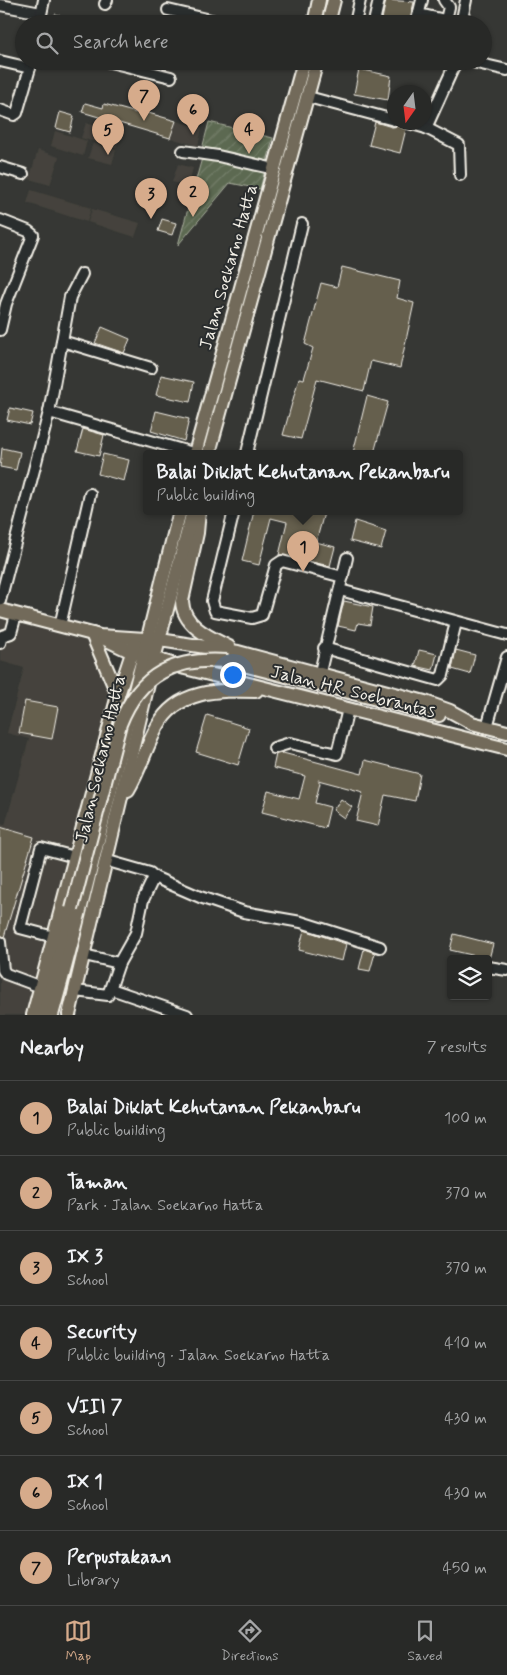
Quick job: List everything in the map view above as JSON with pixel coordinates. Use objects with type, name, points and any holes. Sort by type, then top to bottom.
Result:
[{"type":"main road","points":[[316,15],[319,0]]},
{"type":"main road","points":[[330,15],[334,0]]},
{"type":"main road","name":"Jalan Soekarno Hatta","points":[[209,450],[266,226],[275,169],[302,70]]},
{"type":"main road","name":"Jalan Soekarno Hatta","points":[[195,450],[315,70]]},
{"type":"main road","name":"Jalan Soekarno Hatta","points":[[69,1015],[122,800],[143,655],[141,638],[179,515]]},
{"type":"main road","name":"Jalan Soekarno Hatta","points":[[52,1015],[99,844],[143,655],[160,640],[192,515]]},
{"type":"main road","points":[[199,515],[182,601],[182,612],[190,623],[204,634],[233,656],[472,723]]},
{"type":"main road","points":[[0,610],[96,635],[118,695]]},
{"type":"main road","name":"Jalan HR. Soebrantas","points":[[96,635],[160,640],[320,672],[425,702],[450,711],[472,723],[507,732]]},
{"type":"main road","name":"Jalan HR. Soebrantas","points":[[96,635],[143,655],[507,749]]},
{"type":"main road","points":[[33,1015],[118,695],[143,655]]},
{"type":"main road","points":[[44,1015],[120,724],[130,702],[146,682],[163,670],[206,659],[233,656]]},
{"type":"main road","points":[[122,800],[138,772],[157,726],[168,711],[183,700],[223,690],[279,691]]},
{"type":"street","points":[[41,15],[44,0]]},
{"type":"street","points":[[357,15],[360,0]]},
{"type":"street","points":[[376,15],[379,0]]},
{"type":"street","points":[[419,15],[422,0]]},
{"type":"street","points":[[444,0],[449,7],[447,15]]},
{"type":"street","points":[[463,15],[466,0]]},
{"type":"street","points":[[0,5],[31,15]]},
{"type":"street","points":[[168,10],[189,15]]},
{"type":"street","points":[[0,61],[15,63]]},
{"type":"street","points":[[492,67],[507,70]]},
{"type":"street","points":[[0,110],[14,115],[17,113],[30,70]]},
{"type":"street","points":[[143,70],[171,77]]},
{"type":"street","points":[[432,115],[452,70]]},
{"type":"street","points":[[308,96],[387,118]]},
{"type":"street","points":[[430,130],[459,145],[460,175]]},
{"type":"street","points":[[183,151],[218,156],[275,169]]},
{"type":"street","points":[[0,167],[23,174]]},
{"type":"street","points":[[0,220],[28,231],[33,235],[6,304],[0,330]]},
{"type":"street","points":[[248,450],[302,224]]},
{"type":"street","points":[[0,601],[49,412],[70,298],[82,274]]},
{"type":"street","points":[[62,341],[150,368]]},
{"type":"street","points":[[49,412],[183,450]]},
{"type":"street","points":[[60,626],[90,494]]},
{"type":"street","points":[[233,515],[212,601],[215,611],[252,618],[262,615],[276,565],[282,561],[343,576]]},
{"type":"street","points":[[320,672],[324,648],[348,558]]},
{"type":"street","points":[[340,590],[507,634]]},
{"type":"street","points":[[0,643],[2,636],[12,633],[16,615]]},
{"type":"street","points":[[324,648],[438,680],[443,675],[456,622]]},
{"type":"street","points":[[487,727],[507,657]]},
{"type":"street","points":[[274,748],[290,743],[337,754],[348,709]]},
{"type":"street","points":[[54,937],[20,928],[42,848],[75,857]]},
{"type":"street","points":[[108,860],[150,873],[154,877],[200,897],[244,912],[301,922],[380,947]]},
{"type":"street","points":[[76,990],[105,996],[111,989],[120,963],[136,933],[143,900],[154,877]]},
{"type":"street","points":[[0,942],[3,970],[6,974],[41,987]]},
{"type":"street","points":[[84,955],[120,963]]},
{"type":"street","points":[[492,968],[507,970]]},
{"type":"street","points":[[111,989],[187,1015]]},
{"type":"shaded area","points":[[176,121],[202,128],[198,146],[170,138]]},
{"type":"shaded area","points":[[86,123],[121,133],[116,148],[81,138]]},
{"type":"shaded area","points":[[55,131],[87,141],[83,156],[51,146]]},
{"type":"shaded area","points":[[93,143],[116,150],[112,164],[88,158]]},
{"type":"shaded area","points":[[38,150],[59,157],[50,185],[29,179]]},
{"type":"shaded area","points":[[178,164],[193,168],[188,186],[172,182]]},
{"type":"shaded area","points":[[31,190],[91,208],[87,222],[27,203]]},
{"type":"shaded area","points":[[92,209],[140,223],[135,237],[88,222]]},
{"type":"shaded area","points":[[0,613],[86,635],[114,694],[29,1015],[0,1015],[0,824],[5,825],[29,739],[7,733],[24,668],[0,661]]},
{"type":"green space","points":[[209,122],[273,138],[266,166],[201,153]]},
{"type":"green space","points":[[202,158],[265,170],[260,189],[230,183],[178,245]]},
{"type":"building","points":[[386,0],[414,2],[411,15],[383,15]]},
{"type":"building","points":[[359,70],[391,76],[390,85],[387,85],[387,100],[354,94]]},
{"type":"building","points":[[85,103],[103,108],[104,104],[137,113],[138,110],[176,121],[170,138],[82,112]]},
{"type":"building","points":[[60,112],[74,116],[70,132],[56,128]]},
{"type":"building","points":[[375,122],[387,126],[387,130],[406,130],[400,153],[369,145]]},
{"type":"building","points":[[162,219],[176,223],[172,235],[158,231]]},
{"type":"building","points":[[342,267],[400,281],[397,298],[414,303],[400,368],[371,361],[364,391],[317,379],[301,439],[283,435],[299,378],[304,379],[313,348],[305,344],[321,283],[337,287]]},
{"type":"building","points":[[102,327],[130,339],[124,353],[95,343]]},
{"type":"building","points":[[161,375],[194,382],[190,402],[156,395]]},
{"type":"building","points":[[367,396],[388,402],[375,450],[354,450]]},
{"type":"building","points":[[10,408],[33,413],[30,425],[7,420]]},
{"type":"building","points":[[156,411],[189,419],[184,441],[151,431]]},
{"type":"building","points":[[83,429],[104,435],[99,456],[77,451]]},
{"type":"building","points":[[2,448],[20,452],[16,470],[0,467]]},
{"type":"building","points":[[103,454],[129,460],[124,481],[98,474]]},
{"type":"building","points":[[253,515],[323,515],[316,542],[335,547],[330,566],[279,555],[287,522],[271,518],[259,565],[242,561]]},
{"type":"building","points":[[355,521],[386,531],[381,549],[350,541]]},
{"type":"building","points":[[344,601],[373,607],[370,625],[358,623],[356,630],[338,626]]},
{"type":"building","points":[[419,650],[437,654],[433,670],[415,666]]},
{"type":"building","points":[[456,650],[475,655],[470,674],[452,669]]},
{"type":"building","points":[[25,701],[58,707],[52,739],[19,733]]},
{"type":"building","points":[[207,715],[249,728],[238,765],[196,752]]},
{"type":"building","points":[[283,753],[362,774],[365,760],[420,774],[415,801],[385,795],[378,826],[356,821],[363,792],[318,780],[320,783],[315,803],[330,807],[325,828],[262,812],[268,791],[299,799],[305,776],[273,768],[276,754]]},
{"type":"building","points":[[341,799],[352,807],[344,818],[333,810]]},
{"type":"building","points":[[0,827],[34,837],[4,937],[0,935]]},
{"type":"building","points":[[304,930],[346,944],[342,961],[299,950]]},
{"type":"building","points":[[454,934],[493,944],[490,955],[472,955],[450,950]]},
{"type":"building","points":[[364,949],[375,953],[370,971],[359,969]]},
{"type":"place","name":"Perpustakaan","points":[[144,121]]},
{"type":"place","name":"IX 1","points":[[193,135]]},
{"type":"place","name":"Security","points":[[249,154]]},
{"type":"place","name":"VIII 7","points":[[108,155]]},
{"type":"place","name":"Taman","points":[[193,217]]},
{"type":"place","name":"IX 3","points":[[151,219]]},
{"type":"place","name":"Balai Diklat Kehutanan Pekanbaru","points":[[303,572]]}]
